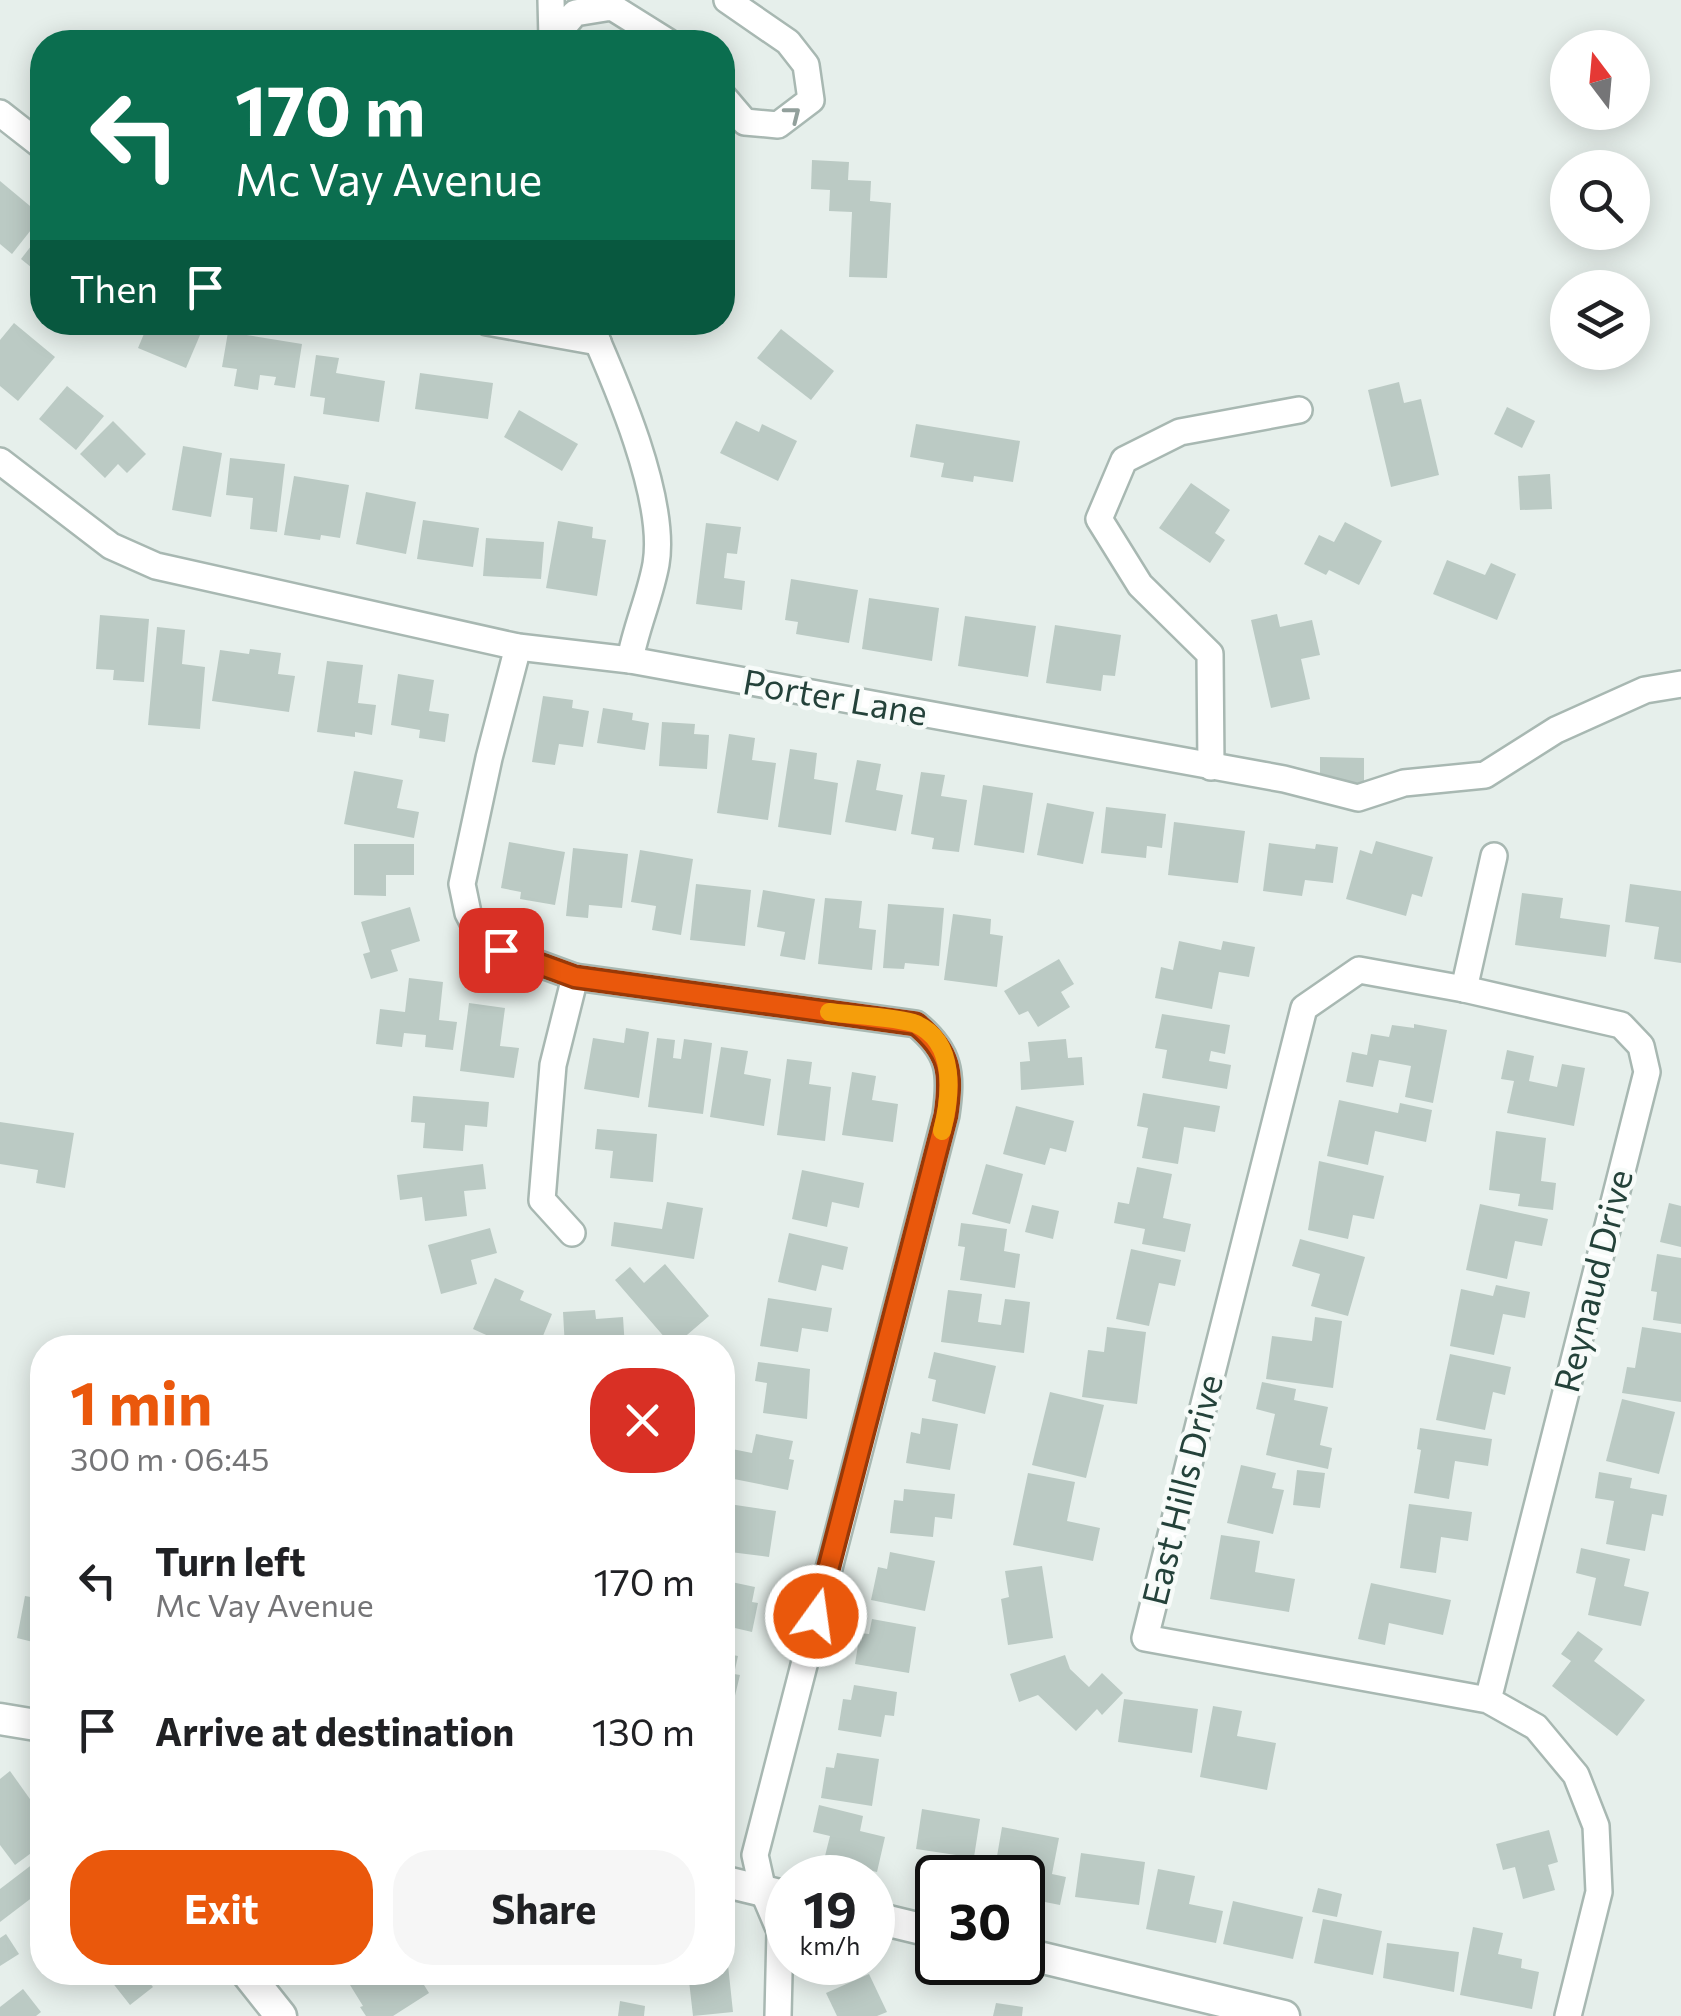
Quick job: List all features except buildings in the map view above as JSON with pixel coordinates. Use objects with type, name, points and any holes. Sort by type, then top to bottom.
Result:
[{"type":"street","points":[[551,30],[552,0]]},
{"type":"street","points":[[727,0],[788,42],[806,64],[811,100],[778,126],[745,122],[735,110]]},
{"type":"street","points":[[560,30],[575,13],[612,7],[649,30]]},
{"type":"street","points":[[0,113],[30,137]]},
{"type":"street","points":[[595,335],[637,447],[656,522],[656,563],[630,660]]},
{"type":"street","points":[[1212,767],[1210,654],[1140,585],[1099,519],[1124,460],[1180,432],[1298,410]]},
{"type":"street","name":"Porter Lane","points":[[0,461],[111,546],[156,566],[518,647],[630,660],[1284,780],[1358,798],[1404,783],[1486,775],[1556,730],[1646,690],[1681,684]]},
{"type":"street","points":[[518,647],[488,758],[462,884],[468,914],[479,934],[501,950],[575,977],[916,1024],[939,1043],[951,1082],[946,1115],[755,1855],[765,1874]]},
{"type":"street","points":[[1464,989],[1494,856]]},
{"type":"street","name":"East Hills Drive","points":[[1464,989],[1358,970],[1304,1008],[1146,1638],[1488,1700],[1536,1727],[1576,1774],[1596,1826],[1599,1892],[1568,2016]]},
{"type":"street","points":[[572,1233],[542,1200],[553,1066],[575,977]]},
{"type":"street","name":"Reynaud Drive","points":[[1464,989],[1621,1025],[1641,1046],[1647,1072],[1488,1700]]},
{"type":"street","points":[[0,1719],[30,1724]]},
{"type":"street","points":[[735,1884],[765,1892]]},
{"type":"street","points":[[1045,1959],[1284,2016]]},
{"type":"street","points":[[256,1985],[281,2016]]},
{"type":"street","points":[[778,2016],[779,1985]]},
{"type":"slow traffic","points":[[829,1012],[916,1024],[939,1043],[951,1082],[942,1131]]},
{"type":"route","points":[[501,950],[575,977],[916,1024],[939,1043],[951,1082],[946,1115],[816,1616]]}]
